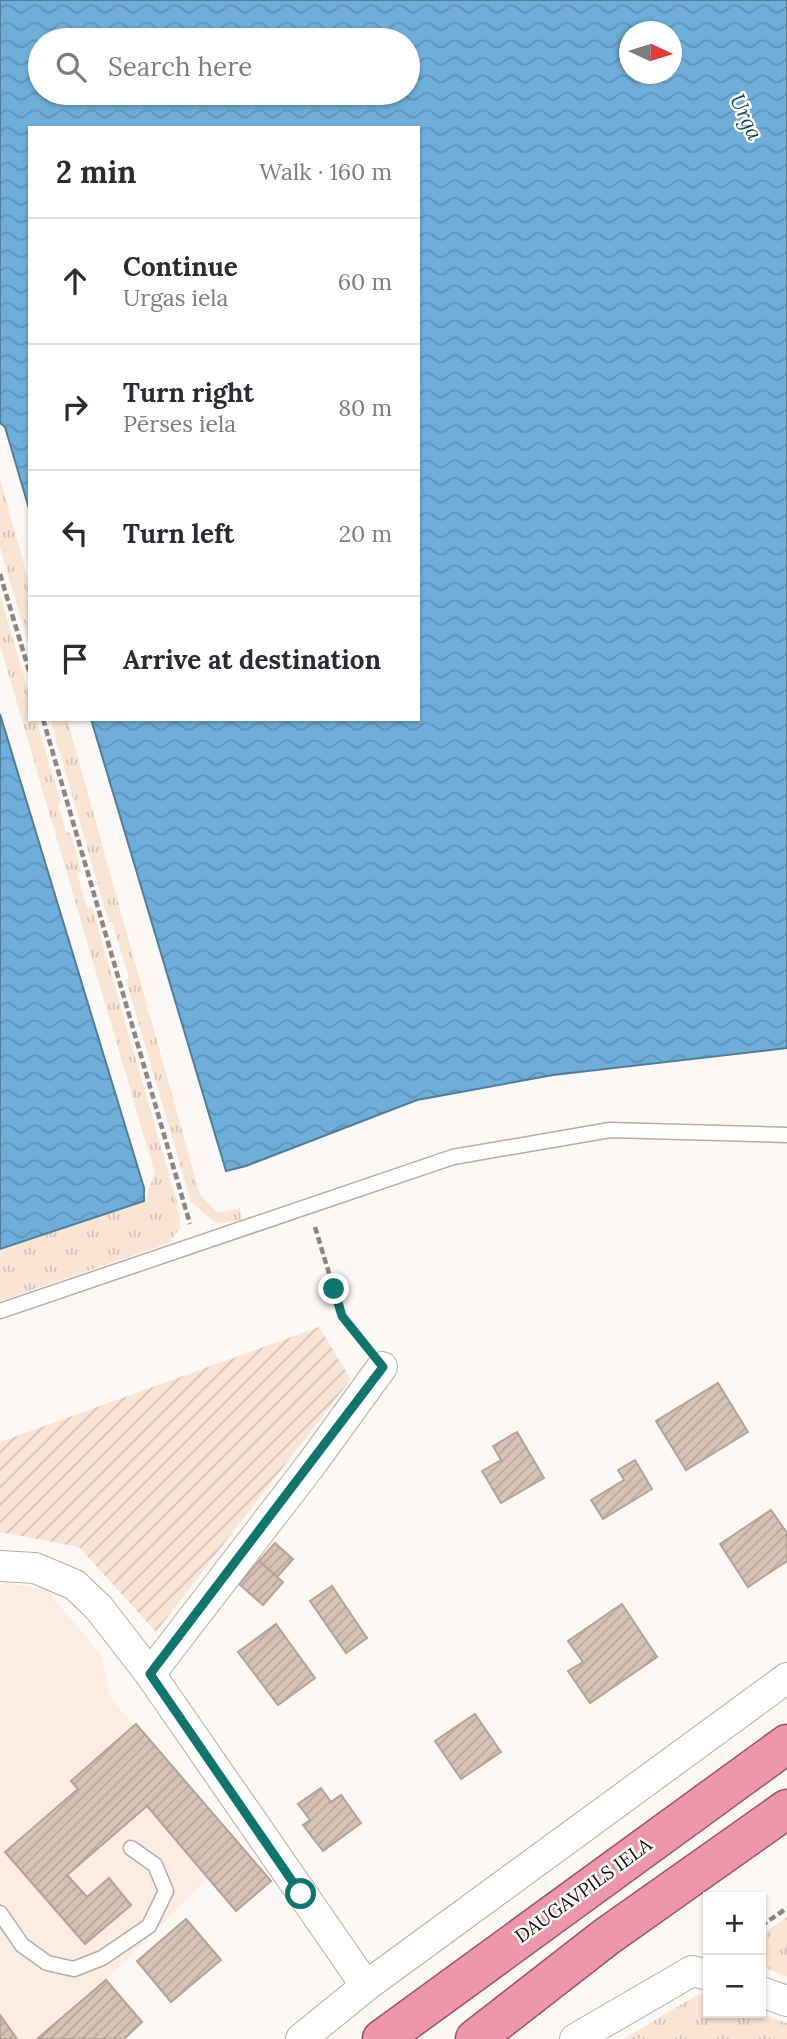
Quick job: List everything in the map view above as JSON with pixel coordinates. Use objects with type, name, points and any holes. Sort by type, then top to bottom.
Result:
[{"type":"highway","name":"DAUGAVPILS IELA","points":[[382,2039],[787,1744]]},
{"type":"highway","points":[[475,2039],[606,1937],[787,1809]]},
{"type":"street","points":[[150,1674],[383,1367]]},
{"type":"street","points":[[0,1566],[35,1568],[75,1585],[99,1608],[150,1674],[366,1986]]},
{"type":"street","points":[[301,2039],[366,1986],[787,1678]]},
{"type":"street","points":[[575,2039],[700,1973]]},
{"type":"street","points":[[766,1994],[787,2001]]},
{"type":"lane","points":[[0,1311],[453,1157],[527,1142],[610,1130],[787,1135]]},
{"type":"lane","points":[[0,1913],[22,1945],[47,1963],[74,1969],[102,1958],[149,1926],[166,1891],[155,1865],[131,1848]]},
{"type":"path","points":[[0,574],[28,667]]},
{"type":"path","points":[[44,721],[196,1245]]},
{"type":"path","points":[[309,1206],[342,1316],[383,1367]]},
{"type":"path","points":[[766,1923],[787,1908]]},
{"type":"shaded area","points":[[7,1583],[47,1590],[101,1655],[112,1700],[271,1881],[236,1911],[208,1879],[106,1980],[142,2022],[124,2039],[0,2039],[0,1586]]},
{"type":"green space","points":[[0,479],[28,579],[28,643],[0,547]]},
{"type":"green space","points":[[0,595],[28,690],[28,721],[37,721],[61,803],[58,805],[66,833],[70,832],[81,871],[77,874],[87,907],[92,907],[180,1213],[179,1229],[169,1243],[0,1301],[0,1249],[144,1201],[155,1174],[0,645]]},
{"type":"green space","points":[[51,721],[68,721],[200,1195],[218,1213],[240,1208],[241,1221],[216,1223],[191,1202],[126,980],[129,978],[112,922],[109,923]]},
{"type":"green space","points":[[319,1327],[351,1379],[156,1632],[79,1547],[0,1532],[0,1442]]},
{"type":"green space","points":[[787,1917],[787,1977],[766,1968],[766,1932]]},
{"type":"green space","points":[[699,1994],[703,1995],[703,2018],[766,2016],[787,2023],[787,2039],[623,2039]]},
{"type":"water","name":"Urga","points":[[0,0],[787,0],[787,1048],[553,1075],[417,1100],[246,1166],[226,1171],[92,721],[420,721],[420,126],[28,126],[28,505],[5,427],[0,423]]},
{"type":"water","points":[[0,714],[144,1188],[144,1201],[0,1249]]},
{"type":"building","points":[[718,1383],[748,1432],[686,1470],[656,1421]]},
{"type":"building","points":[[517,1432],[544,1478],[501,1503],[482,1471],[501,1460],[493,1446]]},
{"type":"building","points":[[635,1460],[652,1489],[603,1519],[591,1500],[624,1480],[618,1470]]},
{"type":"building","points":[[771,1510],[787,1533],[787,1561],[748,1587],[720,1544]]},
{"type":"building","points":[[275,1543],[293,1559],[277,1577],[259,1561]]},
{"type":"building","points":[[259,1561],[283,1582],[263,1605],[239,1584]]},
{"type":"building","points":[[332,1586],[367,1638],[346,1653],[310,1601]]},
{"type":"building","points":[[622,1604],[657,1657],[590,1703],[568,1671],[583,1662],[568,1641]]},
{"type":"building","points":[[276,1624],[315,1678],[278,1705],[238,1652]]},
{"type":"building","points":[[475,1714],[501,1752],[461,1779],[435,1741]]},
{"type":"building","points":[[136,1724],[271,1881],[236,1911],[147,1806],[67,1875],[87,1897],[109,1878],[131,1905],[85,1944],[5,1852],[78,1789],[71,1781]]},
{"type":"building","points":[[321,1788],[331,1802],[341,1795],[361,1823],[323,1851],[303,1825],[310,1820],[298,1804]]},
{"type":"building","points":[[186,1919],[221,1960],[171,2002],[137,1961]]},
{"type":"building","points":[[106,1980],[142,2022],[124,2039],[37,2039]]},
{"type":"building","points":[[0,2015],[17,2039],[0,2039]]},
{"type":"route","points":[[301,1894],[150,1674],[383,1367],[342,1316],[334,1289]]}]
